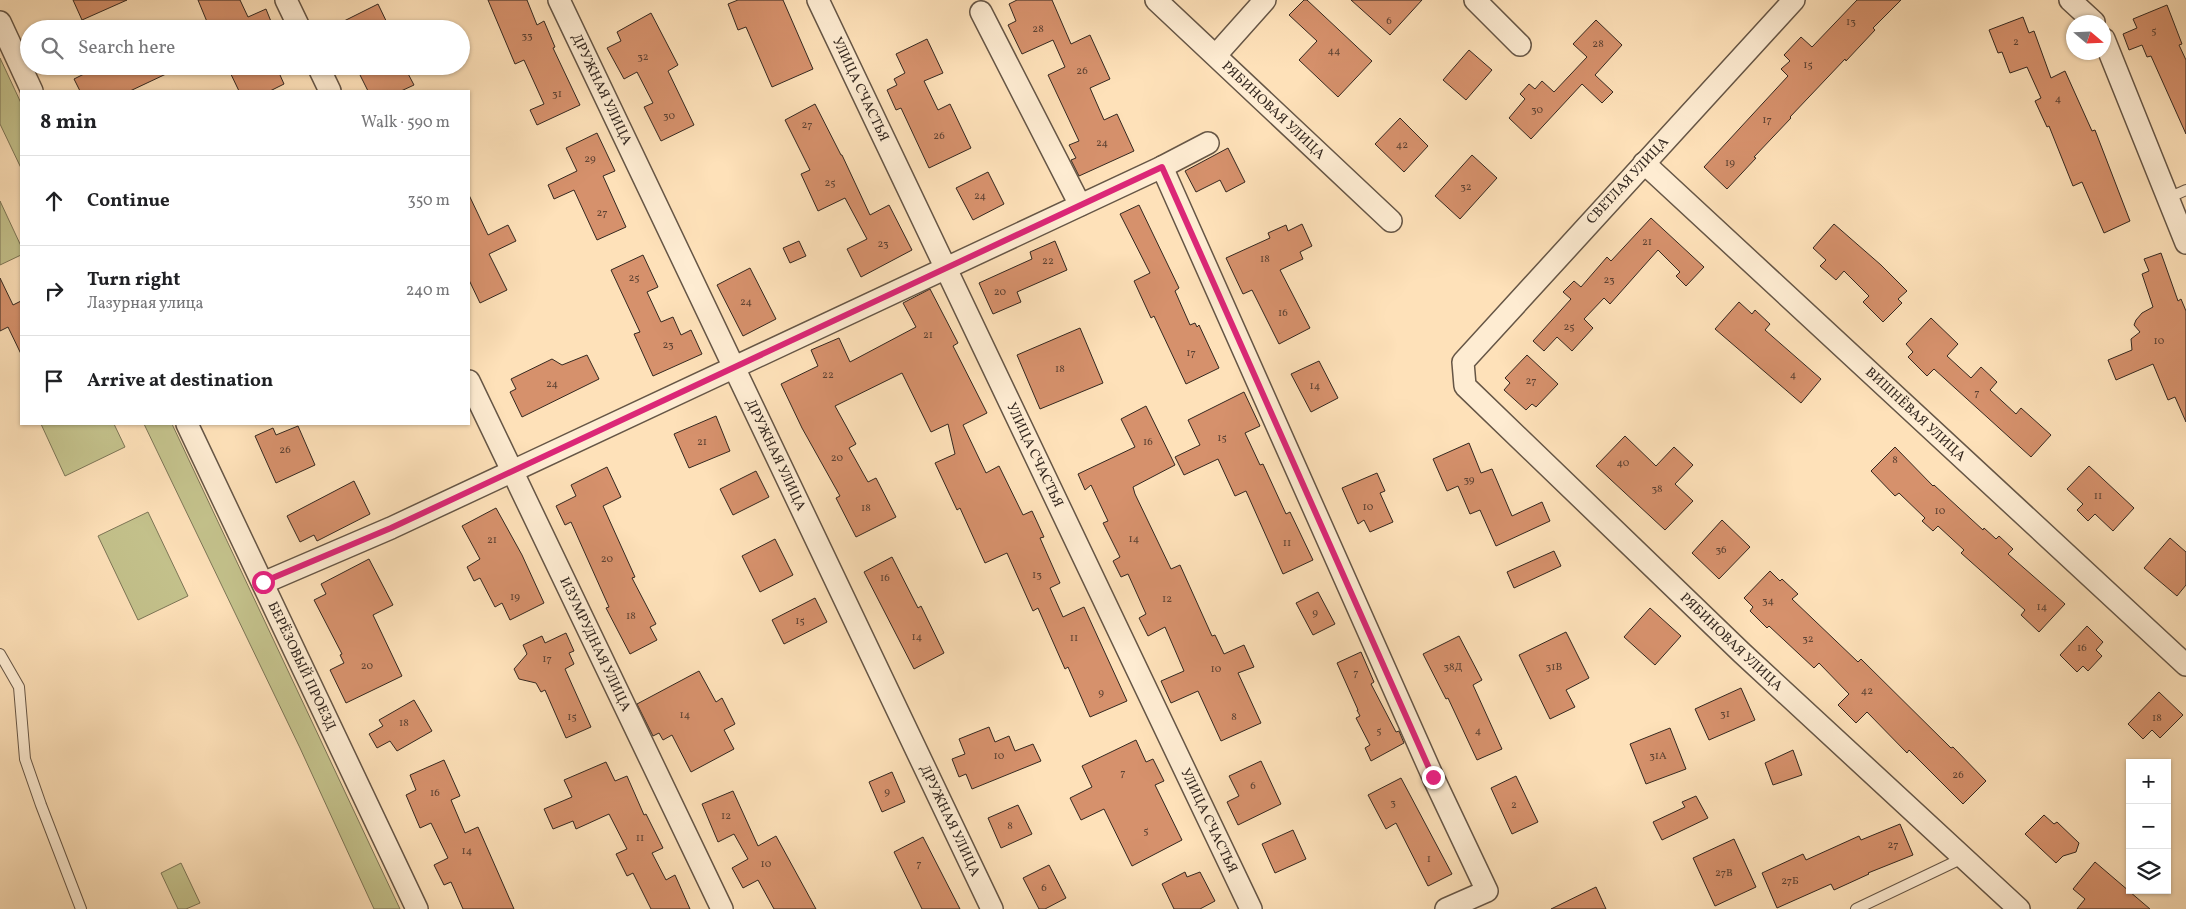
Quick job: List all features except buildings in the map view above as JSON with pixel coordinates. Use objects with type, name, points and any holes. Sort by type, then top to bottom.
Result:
[{"type":"street","points":[[286,0],[296,20]]},
{"type":"street","name":"ДРУЖНАЯ УЛИЦА","points":[[559,0],[992,909]]},
{"type":"street","name":"УЛИЦА СЧАСТЬЯ","points":[[818,0],[1251,909]]},
{"type":"street","name":"РЯБИНОВАЯ УЛИЦА","points":[[1156,0],[1391,220]]},
{"type":"street","points":[[1216,55],[1265,0]]},
{"type":"street","points":[[1475,0],[1520,45]]},
{"type":"street","name":"СВЕТЛАЯ УЛИЦА","points":[[1463,362],[1794,0]]},
{"type":"street","points":[[2070,0],[2086,15]]},
{"type":"street","points":[[982,12],[1080,206]]},
{"type":"street","points":[[0,22],[20,65]]},
{"type":"street","points":[[2111,53],[2177,194],[2186,242]]},
{"type":"street","points":[[25,75],[32,90]]},
{"type":"street","points":[[322,75],[330,90]]},
{"type":"street","points":[[263,582],[391,528],[512,472],[1080,206],[1208,144]]},
{"type":"street","name":"ВИШНЁВАЯ УЛИЦА","points":[[1644,163],[2186,665]]},
{"type":"street","points":[[1162,167],[1433,777],[1487,891],[1446,909]]},
{"type":"street","name":"РЯБИНОВАЯ УЛИЦА","points":[[1463,362],[1465,386],[1742,653],[1965,857],[2019,909]]},
{"type":"street","name":"ИЗУМРУДНАЯ УЛИЦА","points":[[470,383],[722,909]]},
{"type":"street","name":"БЕРЁЗОВЫЙ ПРОЕЗД","points":[[186,425],[263,582],[416,909]]},
{"type":"lane","points":[[0,654],[19,687],[25,759],[81,909]]},
{"type":"lane","points":[[1856,909],[1965,857]]},
{"type":"shaded area","points":[[0,58],[20,101],[20,166],[0,124]]},
{"type":"shaded area","points":[[0,201],[20,244],[20,255],[0,265]]},
{"type":"shaded area","points":[[41,425],[114,425],[125,447],[65,476]]},
{"type":"shaded area","points":[[144,425],[172,425],[400,909],[374,909],[300,748]]},
{"type":"shaded area","points":[[148,512],[188,596],[138,620],[98,536]]},
{"type":"shaded area","points":[[181,863],[200,903],[186,909],[178,909],[161,873]]},
{"type":"route","points":[[263,582],[391,528],[1162,167],[1433,777]]}]
